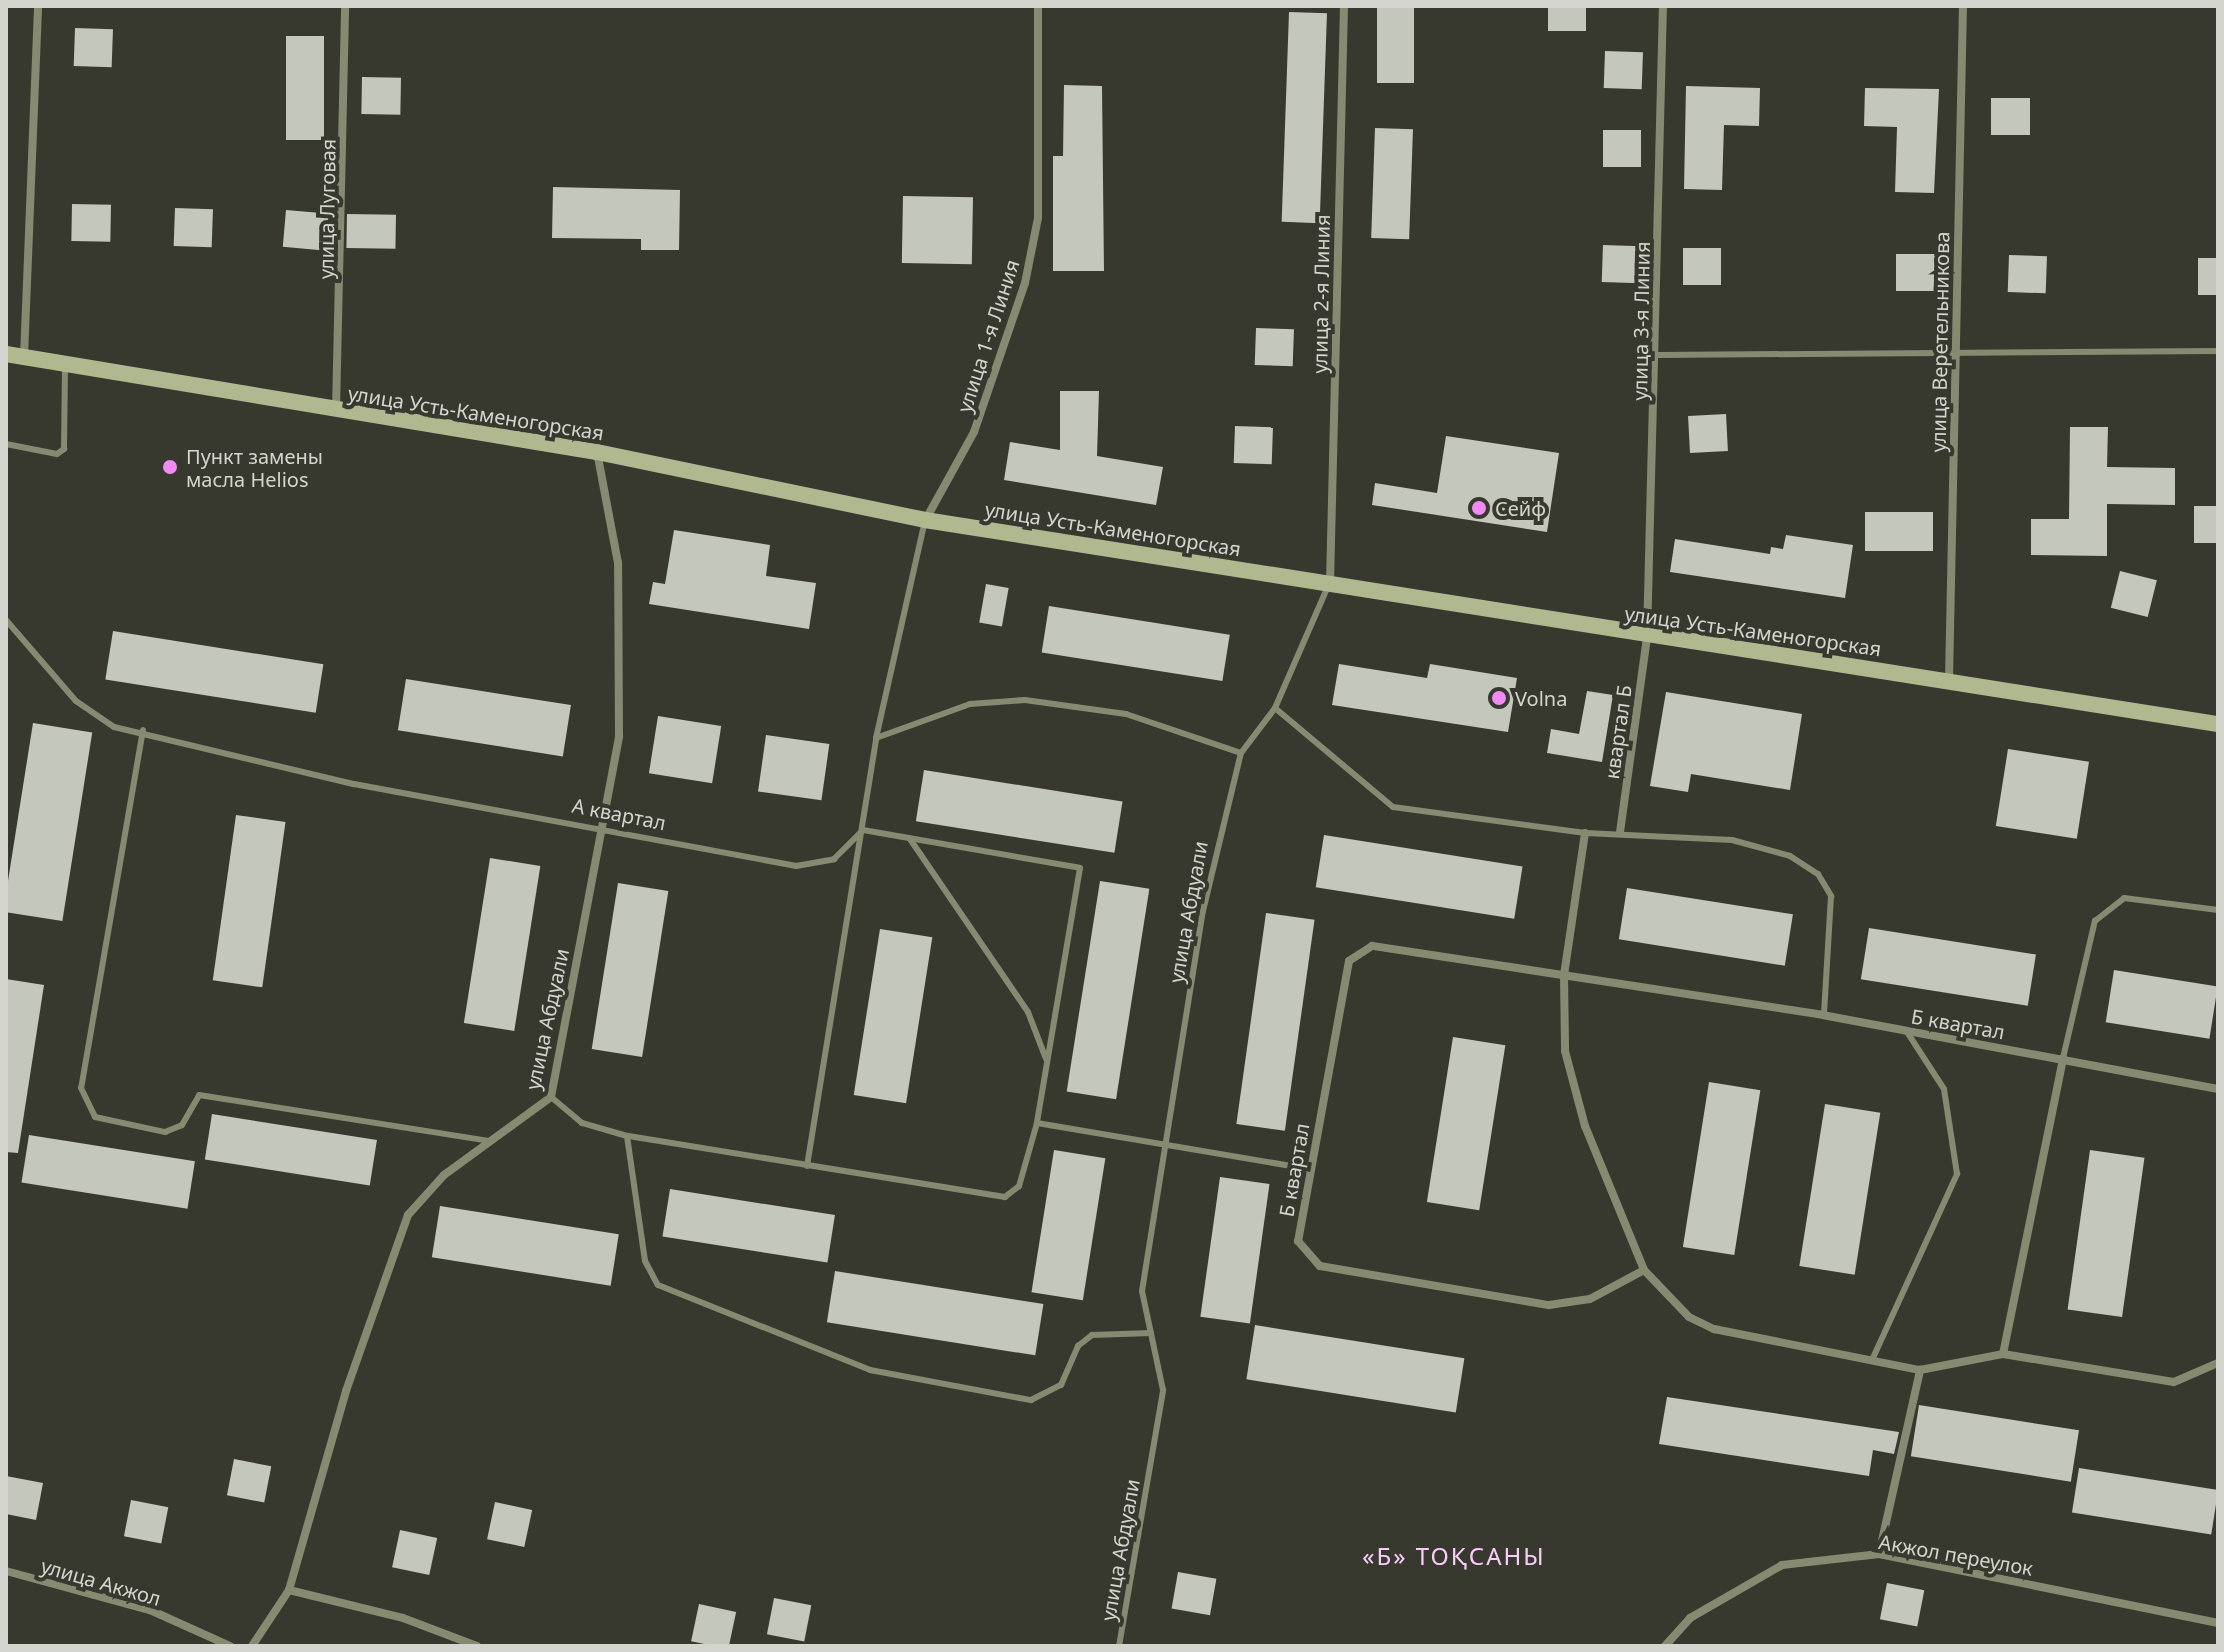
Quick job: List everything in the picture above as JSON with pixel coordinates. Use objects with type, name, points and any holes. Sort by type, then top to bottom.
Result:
[{"type":"street","points":[[24,357],[38,6]]},
{"type":"street","name":"улица Луговая","points":[[336,411],[345,6]]},
{"type":"street","name":"улица 1-я Линия","points":[[925,520],[974,432],[1025,283],[1038,218],[1038,6]]},
{"type":"street","name":"улица 2-я Линия","points":[[1330,583],[1344,6]]},
{"type":"street","name":"улица 3-я Линия","points":[[1647,637],[1657,355],[1663,6]]},
{"type":"street","name":"улица Веретельникова","points":[[1949,679],[1963,6]]},
{"type":"street","name":"улица Усть-Каменогорская","points":[[6,354],[597,452],[925,520],[1330,583],[1647,637],[1949,679],[2218,724]]},
{"type":"street","name":"улица Абдуали","points":[[252,1646],[289,1590],[346,1391],[408,1215],[444,1175],[551,1097],[619,736],[622,645],[618,563],[597,452]]},
{"type":"street","name":"квартал Б","points":[[1620,832],[1647,637]]},
{"type":"street","points":[[1585,833],[1564,975],[1565,1051],[1585,1126],[1644,1270],[1689,1317],[1714,1329],[1920,1370],[2003,1354],[2174,1382],[2218,1363]]},
{"type":"street","name":"Б квартал","points":[[1644,1270],[1590,1299],[1549,1305],[1320,1266],[1298,1241],[1349,961],[1372,946],[1824,1015],[2218,1089]]},
{"type":"street","points":[[2003,1354],[2063,1058]]},
{"type":"street","points":[[1879,1554],[1920,1370]]},
{"type":"street","name":"Акжол переулок","points":[[1665,1646],[1690,1618],[1782,1565],[1879,1554],[2218,1623]]},
{"type":"street","name":"улица Акжол","points":[[6,1571],[150,1610],[230,1646]]},
{"type":"street","points":[[289,1590],[403,1618],[477,1646]]},
{"type":"lane","points":[[1657,355],[2218,351]]},
{"type":"lane","points":[[6,444],[57,454],[64,449],[66,363]]},
{"type":"lane","points":[[807,1166],[876,738],[925,520]]},
{"type":"lane","points":[[876,738],[970,704],[1025,700],[1126,714],[1241,753],[1275,708],[1330,583]]},
{"type":"lane","name":"А квартал","points":[[6,620],[76,701],[114,727],[143,730],[354,784],[600,826],[796,866],[834,859],[863,830]]},
{"type":"lane","points":[[1275,708],[1393,807],[1585,833],[1620,832],[1732,840],[1790,856],[1818,874],[1831,896],[1833,927],[1824,1015]]},
{"type":"lane","points":[[143,730],[81,1088],[95,1117],[165,1132],[182,1125],[199,1095],[490,1141]]},
{"type":"lane","name":"улица Абдуали","points":[[1119,1646],[1163,1390],[1142,1291],[1203,911],[1241,753]]},
{"type":"lane","points":[[551,1097],[582,1123],[627,1136],[1005,1197],[1025,1174],[1037,1123],[1080,868],[863,830]]},
{"type":"lane","points":[[910,838],[1028,1012],[1048,1063]]},
{"type":"lane","points":[[2063,1058],[2095,921],[2124,898],[2218,910]]},
{"type":"lane","points":[[1872,1360],[1957,1174],[1944,1089],[1907,1032]]},
{"type":"lane","points":[[1037,1123],[1165,1149],[1310,1169]]},
{"type":"lane","points":[[627,1136],[645,1261],[658,1285],[870,1370],[1031,1400],[1061,1385],[1078,1346],[1092,1335],[1151,1333]]},
{"type":"building","points":[[1377,6],[1414,6],[1414,83],[1377,83]]},
{"type":"building","points":[[1548,6],[1586,6],[1586,31],[1548,31]]},
{"type":"building","points":[[1289,12],[1327,13],[1320,223],[1282,222]]},
{"type":"building","points":[[75,28],[113,29],[112,67],[74,66]]},
{"type":"building","points":[[286,36],[324,36],[324,140],[286,140]]},
{"type":"building","points":[[1605,51],[1643,52],[1642,89],[1604,88]]},
{"type":"building","points":[[362,77],[401,78],[400,115],[361,114]]},
{"type":"building","points":[[1064,85],[1102,86],[1104,271],[1053,271],[1053,156],[1063,156]]},
{"type":"building","points":[[1686,86],[1760,88],[1759,126],[1724,125],[1722,190],[1684,189]]},
{"type":"building","points":[[1865,88],[1939,89],[1934,193],[1895,192],[1897,127],[1864,126]]},
{"type":"building","points":[[1991,98],[2030,98],[2030,135],[1991,135]]},
{"type":"building","points":[[1375,128],[1413,129],[1409,239],[1371,238]]},
{"type":"building","points":[[1603,130],[1641,130],[1641,167],[1603,167]]},
{"type":"building","points":[[553,187],[680,190],[679,250],[641,250],[641,239],[552,238]]},
{"type":"building","points":[[903,196],[973,197],[972,264],[902,263]]},
{"type":"building","points":[[72,204],[111,205],[110,242],[71,241]]},
{"type":"building","points":[[175,208],[213,209],[212,247],[174,246]]},
{"type":"building","points":[[286,210],[333,214],[330,251],[283,247]]},
{"type":"building","points":[[347,214],[396,215],[395,249],[346,248]]},
{"type":"building","points":[[1603,245],[1641,246],[1640,283],[1602,282]]},
{"type":"building","points":[[1683,248],[1721,248],[1721,285],[1683,285]]},
{"type":"building","points":[[1896,254],[1935,254],[1935,291],[1896,291]]},
{"type":"building","points":[[2009,255],[2047,256],[2046,293],[2008,292]]},
{"type":"building","points":[[2198,258],[2218,258],[2218,295],[2198,295]]},
{"type":"building","points":[[1256,328],[1294,329],[1293,366],[1255,365]]},
{"type":"building","points":[[1060,391],[1099,391],[1097,456],[1163,467],[1156,505],[1004,480],[1010,442],[1060,450]]},
{"type":"building","points":[[1726,414],[1728,451],[1690,453],[1688,416]]},
{"type":"building","points":[[1235,426],[1273,427],[1272,464],[1234,463]]},
{"type":"building","points":[[2070,427],[2108,427],[2107,467],[2175,468],[2175,505],[2107,504],[2107,556],[2031,555],[2031,519],[2069,519]]},
{"type":"building","points":[[1446,436],[1559,453],[1547,532],[1372,505],[1375,483],[1437,493]]},
{"type":"building","points":[[2194,506],[2218,506],[2218,543],[2194,543]]},
{"type":"building","points":[[1865,512],[1933,512],[1933,551],[1865,551]]},
{"type":"building","points":[[674,530],[770,545],[766,576],[816,583],[809,629],[649,604],[653,582],[665,584]]},
{"type":"building","points":[[1786,535],[1853,545],[1845,598],[1670,572],[1675,539],[1770,554],[1771,547],[1783,549]]},
{"type":"building","points":[[2120,571],[2157,580],[2148,617],[2111,608]]},
{"type":"building","points":[[986,584],[1009,588],[1002,626],[979,622]]},
{"type":"building","points":[[1049,606],[1230,635],[1222,681],[1042,652]]},
{"type":"building","points":[[113,631],[323,664],[316,713],[105,679]]},
{"type":"building","points":[[1339,664],[1427,678],[1430,664],[1517,678],[1508,732],[1332,705]]},
{"type":"building","points":[[406,679],[571,705],[563,756],[398,730]]},
{"type":"building","points":[[1587,691],[1613,695],[1602,762],[1547,753],[1551,729],[1579,734]]},
{"type":"building","points":[[1666,692],[1802,714],[1790,790],[1691,774],[1688,792],[1650,786]]},
{"type":"building","points":[[658,716],[721,726],[712,783],[649,773]]},
{"type":"building","points":[[33,723],[92,732],[62,921],[6,912],[6,893]]},
{"type":"building","points":[[766,735],[829,744],[821,800],[758,791]]},
{"type":"building","points":[[2008,749],[2089,762],[2077,839],[1996,826]]},
{"type":"building","points":[[924,770],[1123,801],[1114,853],[916,821]]},
{"type":"building","points":[[236,815],[286,822],[262,987],[213,980]]},
{"type":"building","points":[[1324,835],[1523,866],[1514,919],[1316,887]]},
{"type":"building","points":[[490,858],[540,866],[514,1031],[464,1023]]},
{"type":"building","points":[[1100,881],[1149,889],[1116,1099],[1067,1091]]},
{"type":"building","points":[[618,883],[668,891],[642,1057],[592,1049]]},
{"type":"building","points":[[1627,888],[1793,914],[1785,966],[1619,939]]},
{"type":"building","points":[[1266,913],[1315,920],[1285,1131],[1236,1124]]},
{"type":"building","points":[[1869,928],[2036,954],[2028,1006],[1861,979]]},
{"type":"building","points":[[880,929],[932,937],[906,1103],[854,1095]]},
{"type":"building","points":[[2114,970],[2218,986],[2209,1039],[2106,1022]]},
{"type":"building","points":[[6,979],[44,985],[18,1153],[6,1152]]},
{"type":"building","points":[[1453,1037],[1505,1045],[1479,1210],[1427,1202]]},
{"type":"building","points":[[1709,1082],[1760,1090],[1734,1255],[1683,1247]]},
{"type":"building","points":[[1825,1104],[1880,1113],[1855,1275],[1799,1266]]},
{"type":"building","points":[[212,1114],[377,1140],[370,1186],[205,1159]]},
{"type":"building","points":[[29,1135],[195,1161],[187,1209],[21,1182]]},
{"type":"building","points":[[1054,1150],[1105,1158],[1083,1300],[1031,1292]]},
{"type":"building","points":[[2090,1150],[2144,1158],[2122,1317],[2068,1309]]},
{"type":"building","points":[[1220,1177],[1270,1184],[1250,1324],[1200,1317]]},
{"type":"building","points":[[670,1189],[835,1215],[827,1263],[662,1236]]},
{"type":"building","points":[[440,1206],[619,1234],[611,1286],[432,1257]]},
{"type":"building","points":[[835,1271],[1043,1304],[1035,1355],[827,1322]]},
{"type":"building","points":[[1255,1325],[1464,1358],[1456,1412],[1246,1379]]},
{"type":"building","points":[[1667,1397],[1899,1432],[1894,1454],[1873,1450],[1869,1476],[1659,1444]]},
{"type":"building","points":[[1919,1405],[2079,1430],[2071,1482],[1911,1456]]},
{"type":"building","points":[[234,1459],[271,1466],[264,1503],[227,1495]]},
{"type":"building","points":[[2079,1468],[2218,1490],[2211,1535],[2072,1512]]},
{"type":"building","points":[[6,1476],[43,1483],[36,1520],[6,1514]]},
{"type":"building","points":[[131,1500],[168,1507],[161,1544],[124,1536]]},
{"type":"building","points":[[495,1502],[532,1510],[524,1547],[487,1539]]},
{"type":"building","points":[[400,1530],[437,1538],[429,1575],[392,1567]]},
{"type":"building","points":[[1178,1572],[1216,1579],[1210,1615],[1172,1608]]},
{"type":"building","points":[[1887,1583],[1924,1590],[1917,1627],[1880,1619]]},
{"type":"building","points":[[774,1598],[811,1605],[804,1642],[767,1634]]},
{"type":"building","points":[[699,1604],[736,1612],[729,1646],[691,1641]]},
{"type":"place","name":"Пункт замены масла Helios","points":[[170,467]]},
{"type":"place","name":"Сейф","points":[[1479,508]]},
{"type":"place","name":"Volna","points":[[1499,698]]},
{"type":"district","name":"«Б» ТОҚСАНЫ","points":[[1454,1556]]}]
